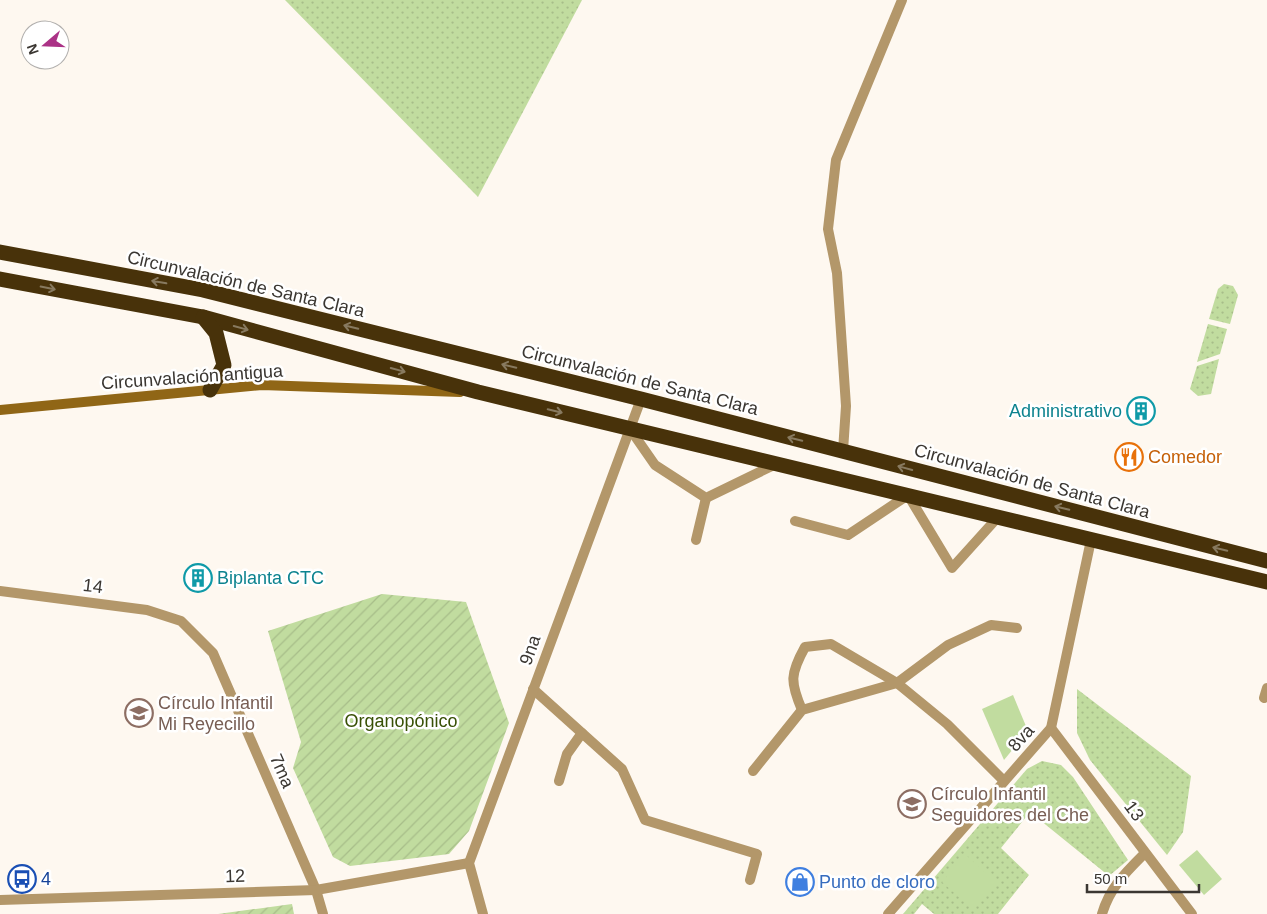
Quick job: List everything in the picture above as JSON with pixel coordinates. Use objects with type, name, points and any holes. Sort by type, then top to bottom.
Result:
[{"type":"highway","name":"Circunvalación de Santa Clara","points":[[0,252],[203,290],[641,399],[1267,561]]},
{"type":"highway","points":[[0,279],[203,317],[478,392],[1267,582]]},
{"type":"highway","points":[[203,317],[216,333],[224,365],[210,390]]},
{"type":"street","points":[[842,451],[846,406],[837,273],[828,229],[836,160],[902,0]]},
{"type":"street","name":"Circunvalación antigua","points":[[0,410],[262,385],[478,392]]},
{"type":"street","name":"9na","points":[[469,863],[641,399]]},
{"type":"street","points":[[630,429],[655,465],[706,498]]},
{"type":"street","points":[[706,498],[776,464]]},
{"type":"street","points":[[795,521],[848,535],[908,496],[952,568],[998,517]]},
{"type":"street","points":[[696,540],[706,498]]},
{"type":"street","name":"8va","points":[[888,914],[1051,728],[1092,540]]},
{"type":"street","name":"14","points":[[0,591],[147,610],[181,621]]},
{"type":"street","name":"7ma","points":[[181,621],[213,653],[316,890],[324,914]]},
{"type":"street","points":[[753,771],[802,710],[897,683],[948,645],[991,625],[1017,628]]},
{"type":"street","points":[[802,710],[792,686],[794,667],[806,647],[831,644],[897,683],[947,724],[1004,781]]},
{"type":"street","points":[[533,689],[622,769],[645,820],[757,854],[750,880]]},
{"type":"street","name":"13","points":[[1051,728],[1192,914]]},
{"type":"street","points":[[559,781],[567,754],[582,733]]},
{"type":"street","points":[[1102,914],[1106,900],[1117,881],[1146,853]]},
{"type":"street","points":[[469,863],[483,914]]},
{"type":"street","name":"12","points":[[0,900],[316,890],[469,863]]},
{"type":"green space","points":[[285,0],[582,0],[478,197]]},
{"type":"green space","points":[[1224,284],[1233,286],[1238,295],[1230,324],[1209,319],[1218,289]]},
{"type":"green space","points":[[1208,324],[1227,329],[1220,354],[1197,362]]},
{"type":"green space","points":[[1219,359],[1211,394],[1198,396],[1190,389],[1197,366]]},
{"type":"green space","name":"Organopónico","points":[[382,594],[466,602],[509,723],[469,831],[449,854],[350,866],[333,857],[293,768],[301,742],[268,631]]},
{"type":"green space","points":[[1077,689],[1191,776],[1183,832],[1167,855],[1090,760],[1077,733]]},
{"type":"green space","points":[[1013,695],[1028,731],[1004,760],[982,709]]},
{"type":"green space","points":[[1042,761],[1061,765],[1073,777],[1128,860],[1109,876],[1030,812],[1001,848],[1029,875],[998,914],[934,914],[922,904],[914,914],[903,914],[1027,769]]},
{"type":"green space","points":[[1197,850],[1222,879],[1204,895],[1179,865]]},
{"type":"green space","points":[[965,854],[996,882],[972,909],[942,882]]},
{"type":"green space","points":[[292,904],[294,914],[218,914]]},
{"type":"place","name":"Administrativo","points":[[1141,411]]},
{"type":"place","name":"Comedor","points":[[1129,457]]},
{"type":"place","name":"Biplanta CTC","points":[[198,578]]},
{"type":"place","name":"Círculo Infantil Mi Reyecillo","points":[[139,713]]},
{"type":"place","name":"Círculo Infantil Seguidores del Che","points":[[912,804]]},
{"type":"place","name":"4","points":[[22,879]]},
{"type":"place","name":"Punto de cloro","points":[[800,882]]}]
